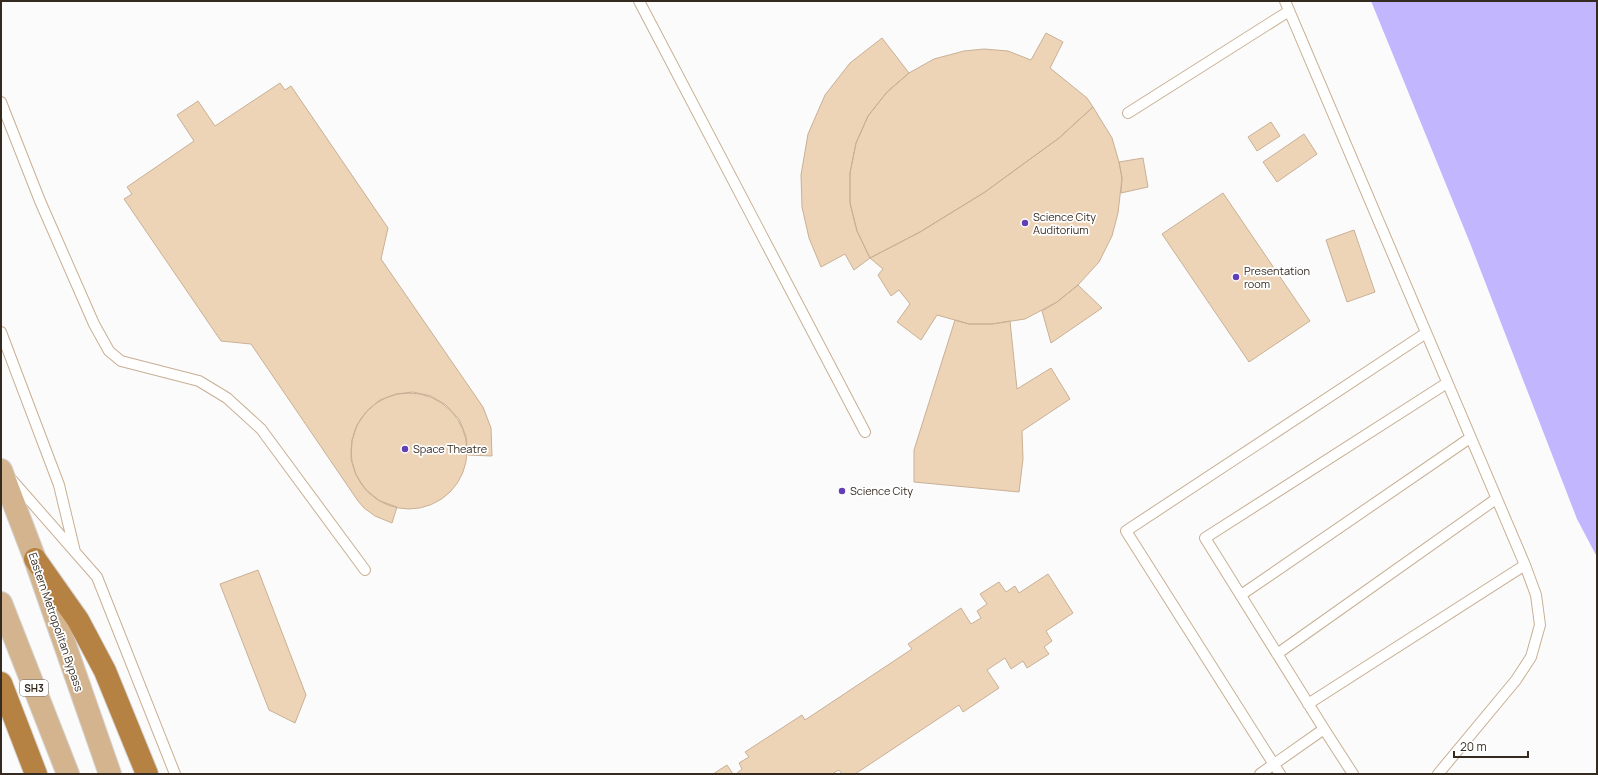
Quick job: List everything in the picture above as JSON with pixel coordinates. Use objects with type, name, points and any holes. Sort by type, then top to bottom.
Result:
[{"type":"highway","points":[[35,559],[78,620],[105,671],[147,774]]},
{"type":"highway","points":[[1,683],[36,774]]},
{"type":"main road","name":"Eastern Metropolitan Bypass","points":[[1,469],[35,559],[110,774]]},
{"type":"main road","name":"SH3","points":[[1,603],[68,774]]},
{"type":"lane","points":[[638,1],[866,432]]},
{"type":"lane","points":[[1285,1],[1525,565],[1536,595],[1540,625],[1531,657],[1516,680],[1438,774]]},
{"type":"lane","points":[[1128,113],[1289,11]]},
{"type":"lane","points":[[1,102],[40,201],[94,324],[109,351],[121,361],[199,381],[227,398],[261,430],[365,570]]},
{"type":"lane","points":[[1,332],[59,485],[76,554]]},
{"type":"lane","points":[[1280,774],[1126,531],[1426,333]]},
{"type":"lane","points":[[1353,774],[1205,538],[1447,383]]},
{"type":"lane","points":[[1241,595],[1470,438]]},
{"type":"lane","points":[[1,469],[97,577],[175,774]]},
{"type":"lane","points":[[1277,654],[1496,499]]},
{"type":"lane","points":[[1308,704],[1525,565]]},
{"type":"lane","points":[[1260,774],[1324,729]]},
{"type":"shaded area","points":[[1371,1],[1597,1],[1597,557],[1577,519],[1470,243]]},
{"type":"building","points":[[1046,33],[1063,42],[1050,68],[1087,98],[1093,107],[1059,138],[985,192],[920,232],[870,258],[857,231],[850,203],[850,173],[856,143],[868,116],[887,92],[909,73],[934,59],[964,51],[984,49],[1008,51],[1031,60]]},
{"type":"building","points":[[882,38],[909,73],[887,92],[868,116],[856,143],[850,173],[850,203],[857,231],[870,258],[854,270],[845,254],[821,267],[809,238],[802,207],[801,175],[808,134],[825,95],[850,63]]},
{"type":"building","points":[[280,83],[285,90],[291,86],[388,228],[381,259],[483,407],[491,428],[492,456],[468,455],[466,436],[459,419],[446,405],[431,396],[413,392],[396,394],[380,400],[367,411],[357,425],[352,441],[351,459],[356,475],[366,490],[380,501],[397,507],[392,523],[375,516],[364,508],[358,501],[251,344],[221,341],[124,199],[132,194],[127,187],[194,141],[177,115],[198,101],[215,126]]},
{"type":"building","name":"Science City Auditorium","points":[[1093,107],[1112,138],[1122,178],[1118,213],[1112,236],[1099,262],[1078,285],[1057,302],[1025,319],[992,324],[969,324],[937,315],[921,340],[897,322],[910,304],[899,290],[891,296],[878,275],[883,269],[870,258],[920,232],[985,192],[1059,138]]},
{"type":"building","points":[[1271,122],[1280,136],[1257,151],[1248,137]]},
{"type":"building","points":[[1304,134],[1317,154],[1277,182],[1263,162]]},
{"type":"building","name":"Science City Auditorium","points":[[1143,158],[1148,187],[1121,193],[1122,178],[1119,162]]},
{"type":"building","name":"Presentation room","points":[[1223,193],[1310,321],[1249,362],[1162,234]]},
{"type":"building","points":[[1354,230],[1375,292],[1347,302],[1326,240]]},
{"type":"building","points":[[1078,285],[1102,308],[1051,343],[1042,311],[1057,302]]},
{"type":"building","points":[[955,320],[969,324],[992,324],[1010,321],[1017,389],[1051,368],[1070,399],[1022,431],[1023,459],[1019,492],[914,482],[914,450]]},
{"type":"building","points":[[409,393],[431,397],[450,410],[463,429],[467,451],[463,473],[450,492],[431,505],[409,509],[387,505],[368,492],[355,473],[351,451],[355,429],[368,410],[387,397]]},
{"type":"building","points":[[258,570],[306,695],[295,723],[269,710],[220,584]]},
{"type":"building","points":[[1048,574],[1073,613],[1046,631],[1052,641],[1044,647],[1049,654],[1027,668],[1023,661],[1011,669],[1005,658],[987,670],[999,688],[963,712],[959,705],[855,774],[842,774],[839,770],[832,774],[736,774],[742,769],[739,763],[749,757],[745,752],[802,715],[805,720],[912,649],[908,644],[961,608],[971,624],[981,618],[977,611],[987,604],[980,594],[999,582],[1006,592],[1015,586],[1019,593]]},
{"type":"building","points":[[727,765],[733,774],[713,774]]},
{"type":"place","name":"Science City Auditorium","points":[[1025,223]]},
{"type":"place","name":"Presentation room","points":[[1236,277]]},
{"type":"place","name":"Space Theatre","points":[[405,449]]},
{"type":"place","name":"Science City","points":[[842,491]]}]
